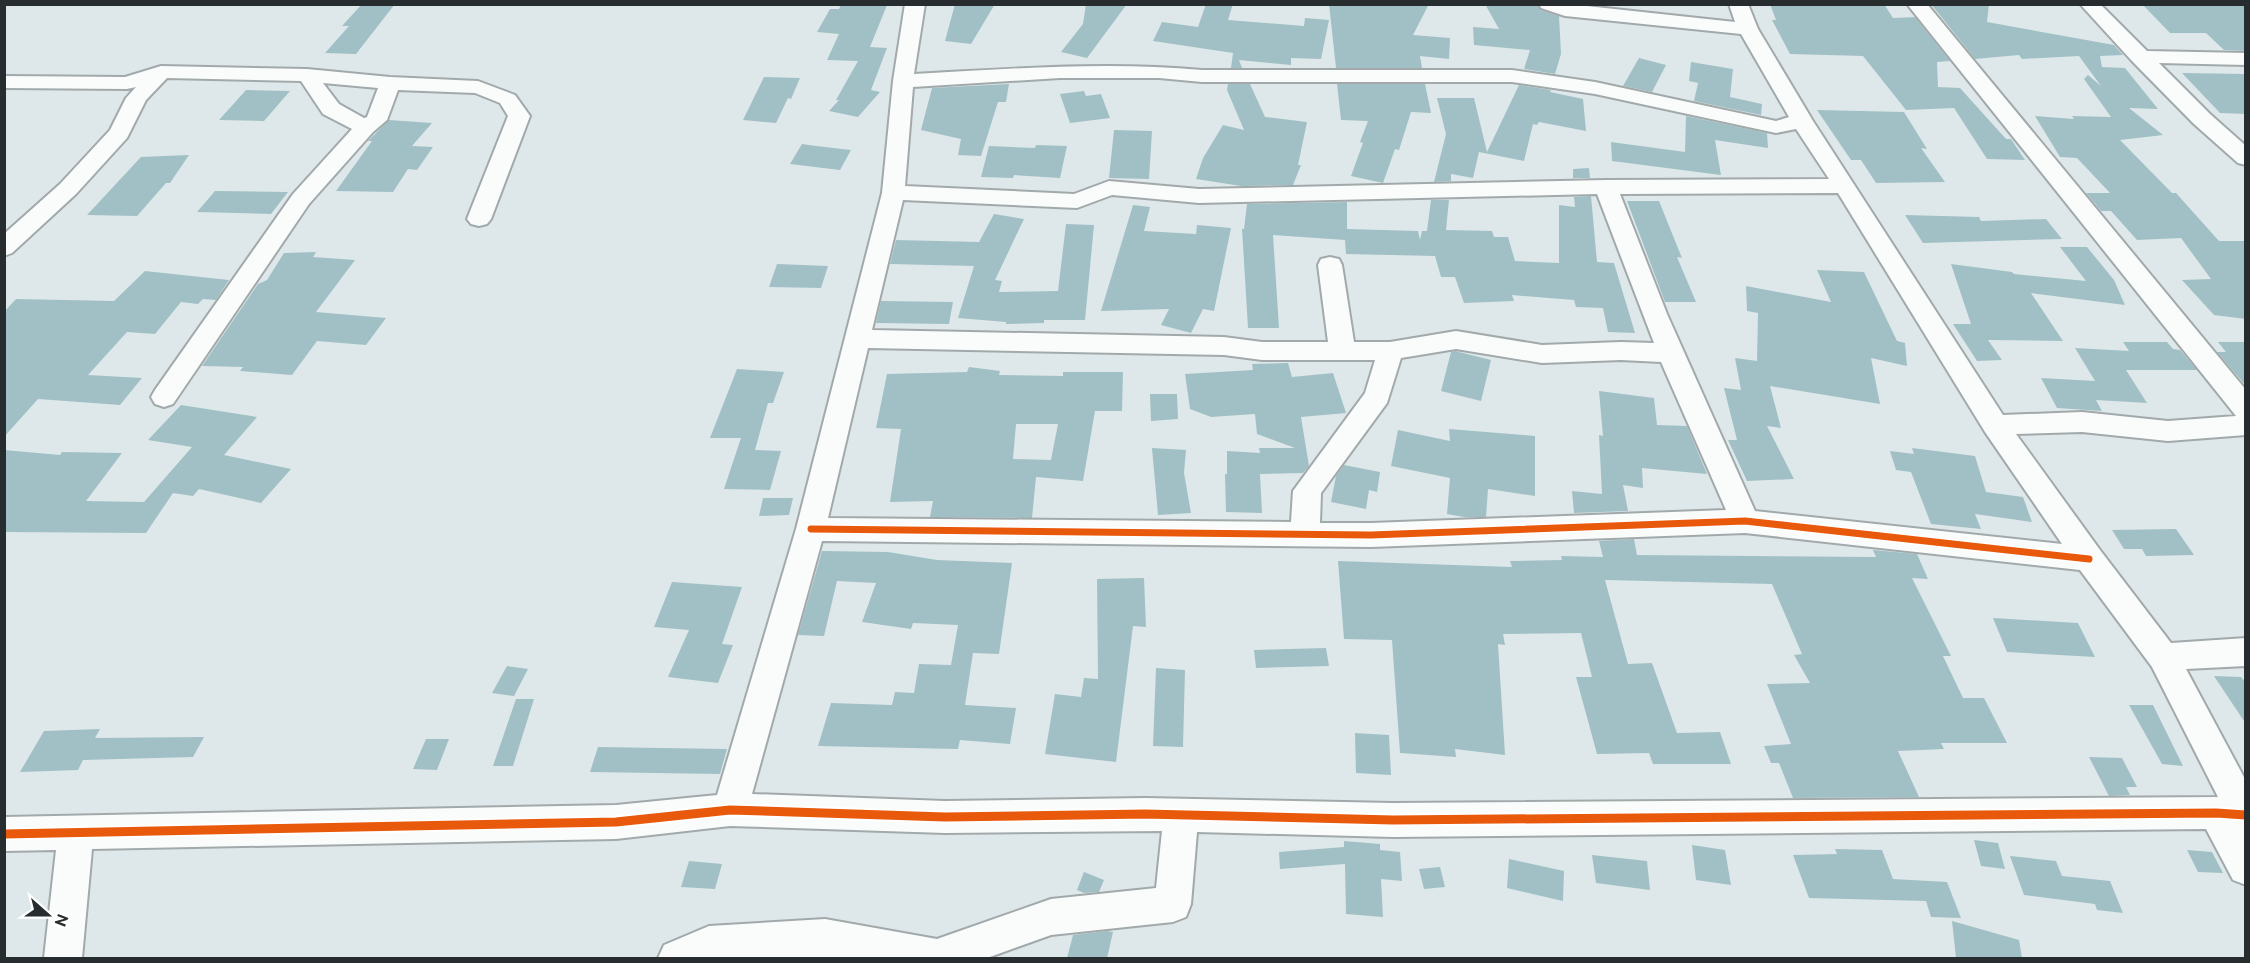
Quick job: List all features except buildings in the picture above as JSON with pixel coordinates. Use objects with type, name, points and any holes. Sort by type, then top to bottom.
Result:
[{"type":"street","points":[[730,810],[811,529],[894,193],[903,81],[915,4]]},
{"type":"street","points":[[1548,4],[1565,10],[1748,29]]},
{"type":"street","points":[[1738,4],[1748,29],[1802,121],[1995,425],[2089,559],[2163,657],[2235,815],[2246,868]]},
{"type":"street","points":[[1916,4],[2246,409]]},
{"type":"street","points":[[2089,4],[2139,57],[2246,158]]},
{"type":"street","points":[[2139,57],[2246,59]]},
{"type":"street","points":[[4,82],[132,90],[161,72],[307,75],[390,83],[478,87],[508,99],[519,116],[479,219]]},
{"type":"street","points":[[903,81],[1060,72],[1159,72],[1202,76],[1512,76],[1595,88],[1776,127],[1802,121]]},
{"type":"street","points":[[307,75],[331,109],[365,127]]},
{"type":"street","points":[[164,397],[301,199],[365,127],[376,120],[390,83]]},
{"type":"street","points":[[4,248],[68,189],[119,133],[132,90]]},
{"type":"street","points":[[894,193],[1077,201],[1109,188],[1199,196],[1606,187],[1845,186]]},
{"type":"street","points":[[1606,187],[1669,353],[1745,521]]},
{"type":"street","points":[[1330,265],[1342,351]]},
{"type":"street","points":[[858,339],[1224,346],[1262,351],[1390,351],[1456,340],[1542,354],[1622,351],[1669,353]]},
{"type":"street","points":[[1305,534],[1307,491],[1378,396],[1390,351]]},
{"type":"street","points":[[1995,425],[2082,422],[2168,431],[2246,425]]},
{"type":"street","points":[[811,529],[1371,535],[1745,521],[2089,559]]},
{"type":"street","points":[[2163,657],[2246,652]]},
{"type":"street","points":[[4,834],[616,822],[730,810],[945,817],[1181,815],[1393,820],[2235,815]]},
{"type":"street","points":[[677,958],[709,945],[825,938],[939,958],[1051,917],[1173,904],[1181,815]]},
{"type":"street","points":[[63,958],[76,832]]},
{"type":"cycle path","points":[[811,529],[1371,535],[1745,521],[2089,559]]},
{"type":"cycle path","points":[[4,834],[616,822],[730,810],[945,817],[1145,814],[1393,820],[2216,813],[2246,815]]}]
